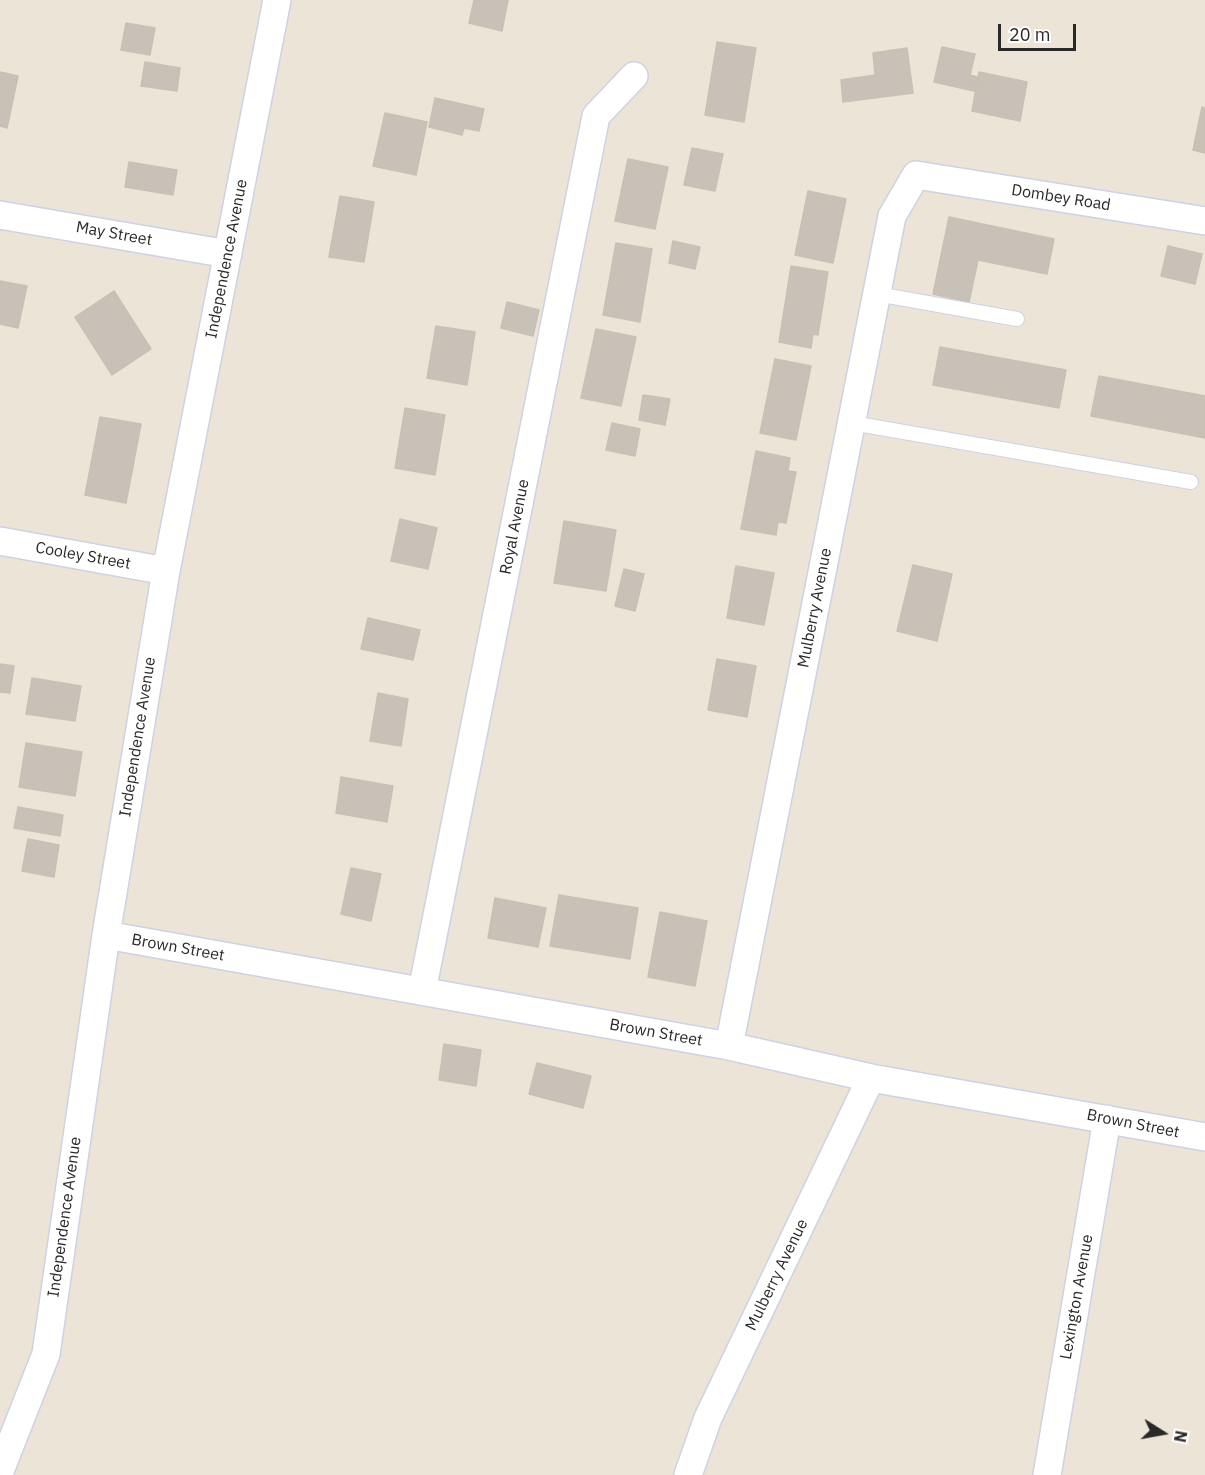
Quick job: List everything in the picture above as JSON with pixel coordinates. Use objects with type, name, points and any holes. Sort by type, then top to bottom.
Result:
[{"type":"street","name":"Independence Avenue","points":[[0,1471],[46,1354],[106,935],[166,571],[277,0]]},
{"type":"street","name":"Royal Avenue","points":[[422,991],[596,116],[634,76]]},
{"type":"street","name":"Dombey Road","points":[[916,175],[1205,221]]},
{"type":"street","name":"Mulberry Avenue","points":[[729,1046],[892,216],[916,175]]},
{"type":"street","name":"May Street","points":[[0,214],[228,254]]},
{"type":"street","name":"Cooley Street","points":[[0,541],[166,571]]},
{"type":"street","name":"Brown Street","points":[[106,935],[729,1046],[871,1078],[1205,1137]]},
{"type":"street","name":"Mulberry Avenue","points":[[688,1475],[708,1418],[871,1078]]},
{"type":"street","name":"Lexington Avenue","points":[[1047,1475],[1107,1119]]},
{"type":"lane","points":[[877,294],[1017,319]]},
{"type":"lane","points":[[852,423],[1191,483]]},
{"type":"building","points":[[474,0],[508,0],[502,31],[469,23]]},
{"type":"building","points":[[126,23],[155,28],[150,55],[121,50]]},
{"type":"building","points":[[717,42],[756,48],[744,122],[705,115]]},
{"type":"building","points":[[942,47],[975,54],[970,75],[977,77],[974,91],[934,82]]},
{"type":"building","points":[[907,48],[913,93],[843,102],[841,80],[875,75],[873,53]]},
{"type":"building","points":[[145,62],[180,68],[177,91],[141,86]]},
{"type":"building","points":[[0,72],[18,76],[7,128],[0,126]]},
{"type":"building","points":[[979,72],[1027,82],[1020,121],[972,111]]},
{"type":"building","points":[[435,98],[484,109],[479,131],[464,128],[462,135],[429,127]]},
{"type":"building","points":[[1202,107],[1205,108],[1205,153],[1193,150]]},
{"type":"building","points":[[385,113],[427,122],[416,175],[373,166]]},
{"type":"building","points":[[692,148],[723,154],[715,191],[684,185]]},
{"type":"building","points":[[628,159],[668,167],[655,229],[615,221]]},
{"type":"building","points":[[129,162],[177,170],[173,195],[125,187]]},
{"type":"building","points":[[808,191],[846,199],[833,263],[795,255]]},
{"type":"building","points":[[340,196],[374,202],[364,262],[329,257]]},
{"type":"building","points":[[949,217],[1054,239],[1047,274],[978,260],[969,302],[933,294]]},
{"type":"building","points":[[673,241],[700,247],[695,269],[669,263]]},
{"type":"building","points":[[616,243],[652,249],[640,322],[603,315]]},
{"type":"building","points":[[1168,246],[1202,254],[1195,284],[1161,276]]},
{"type":"building","points":[[791,266],[828,272],[818,335],[813,334],[811,348],[779,342]]},
{"type":"building","points":[[0,281],[27,286],[18,328],[0,324]]},
{"type":"building","points":[[114,291],[151,349],[112,375],[75,317]]},
{"type":"building","points":[[507,302],[539,310],[533,336],[501,328]]},
{"type":"building","points":[[436,326],[475,332],[467,385],[427,378]]},
{"type":"building","points":[[596,329],[636,337],[621,406],[581,398]]},
{"type":"building","points":[[940,347],[1066,370],[1059,408],[933,385]]},
{"type":"building","points":[[775,359],[811,366],[796,440],[760,433]]},
{"type":"building","points":[[1099,376],[1205,396],[1205,438],[1091,416]]},
{"type":"building","points":[[643,395],[670,399],[665,425],[639,420]]},
{"type":"building","points":[[405,408],[445,415],[435,475],[395,468]]},
{"type":"building","points":[[100,417],[141,424],[126,503],[85,495]]},
{"type":"building","points":[[612,423],[640,429],[635,456],[606,450]]},
{"type":"building","points":[[756,451],[790,458],[788,471],[796,472],[786,523],[778,522],[776,535],[741,529]]},
{"type":"building","points":[[400,519],[437,528],[428,569],[391,561]]},
{"type":"building","points":[[564,521],[616,530],[606,591],[554,583]]},
{"type":"building","points":[[913,565],[952,574],[937,641],[897,631]]},
{"type":"building","points":[[736,566],[774,573],[764,625],[727,618]]},
{"type":"building","points":[[624,569],[644,574],[635,611],[615,606]]},
{"type":"building","points":[[368,618],[420,630],[413,660],[361,649]]},
{"type":"building","points":[[717,659],[756,666],[747,717],[708,710]]},
{"type":"building","points":[[0,664],[14,666],[10,693],[0,692]]},
{"type":"building","points":[[32,678],[81,686],[75,721],[26,714]]},
{"type":"building","points":[[378,693],[408,699],[401,746],[370,741]]},
{"type":"building","points":[[26,743],[82,752],[75,796],[19,787]]},
{"type":"building","points":[[341,777],[393,786],[387,822],[336,813]]},
{"type":"building","points":[[18,807],[63,815],[60,836],[14,828]]},
{"type":"building","points":[[28,839],[59,845],[54,877],[22,871]]},
{"type":"building","points":[[351,868],[381,874],[371,921],[341,914]]},
{"type":"building","points":[[559,895],[638,908],[630,959],[550,946]]},
{"type":"building","points":[[495,898],[546,908],[538,947],[488,938]]},
{"type":"building","points":[[660,912],[707,921],[695,986],[648,977]]},
{"type":"building","points":[[444,1044],[481,1050],[476,1086],[439,1080]]},
{"type":"building","points":[[537,1063],[591,1076],[583,1108],[529,1094]]}]
